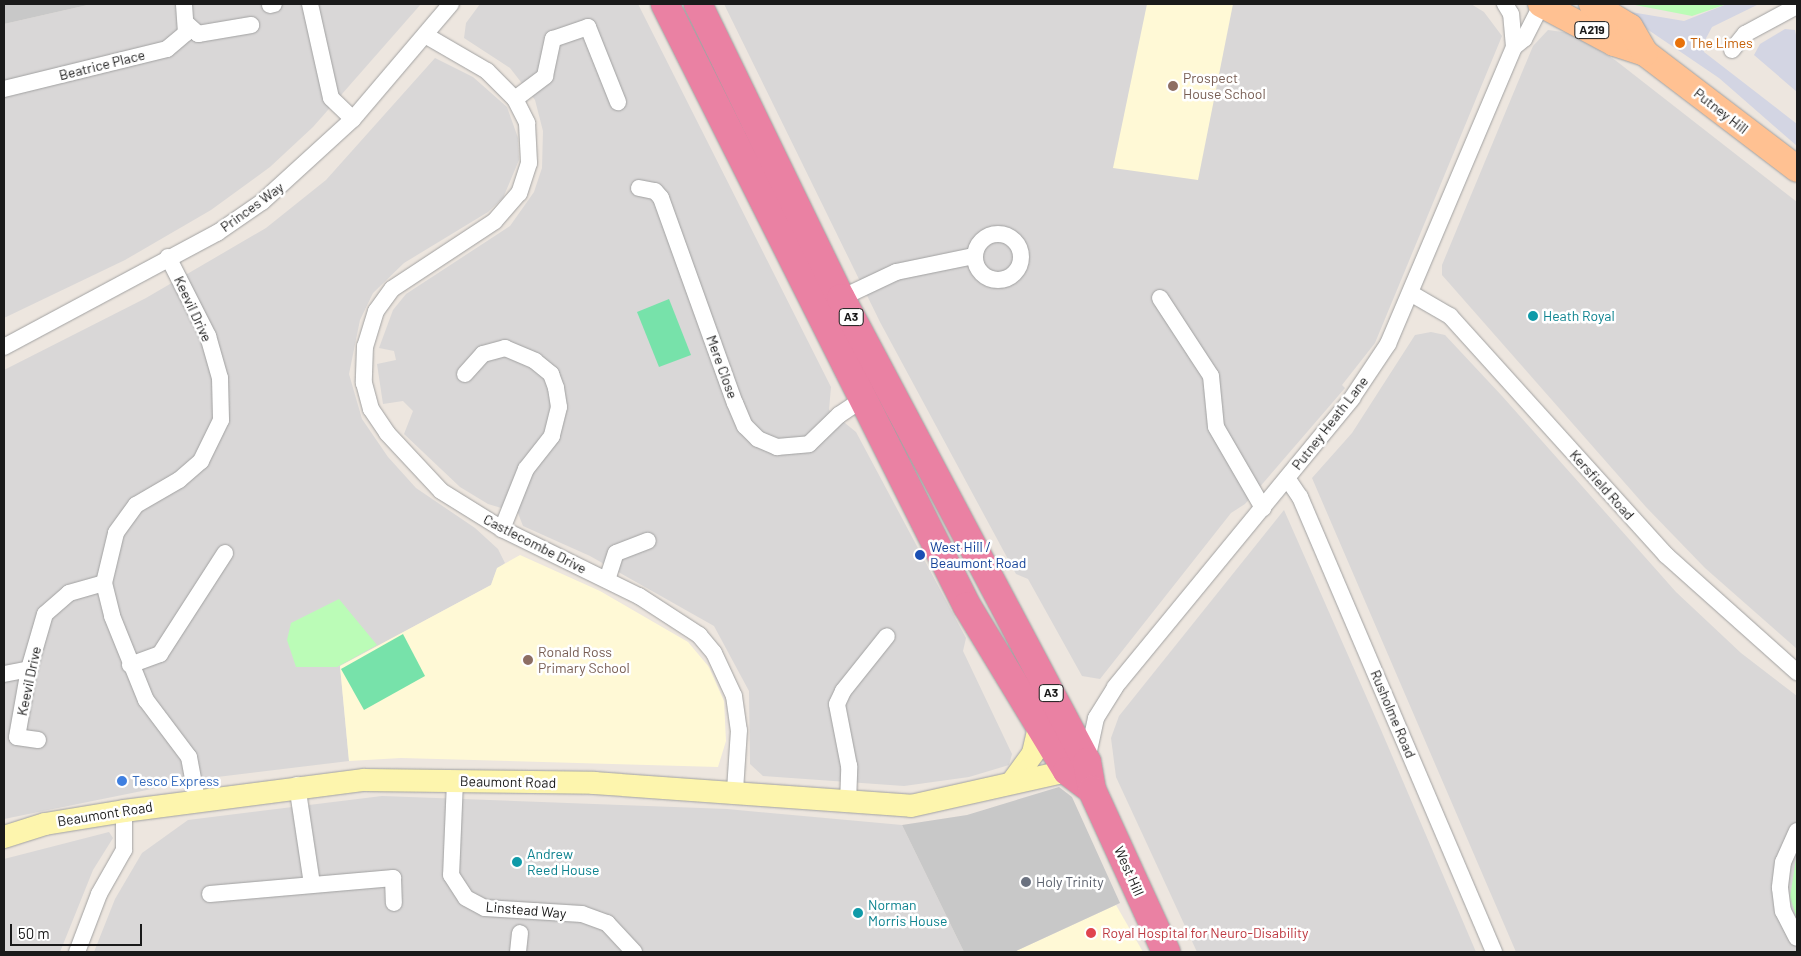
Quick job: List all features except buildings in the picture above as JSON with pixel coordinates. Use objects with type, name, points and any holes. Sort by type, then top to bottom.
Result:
[{"type":"highway","name":"A3","points":[[666,4],[967,606],[1039,727],[1077,767]]},
{"type":"highway","name":"A3","points":[[698,4],[841,298],[1077,767]]},
{"type":"highway","name":"West Hill","points":[[1077,767],[1092,790],[1166,952]]},
{"type":"main road","name":"A219","points":[[1541,4],[1614,43],[1645,53]]},
{"type":"main road","name":"A219","points":[[1592,4],[1630,27],[1645,53]]},
{"type":"main road","name":"Putney Hill","points":[[1645,53],[1797,170]]},
{"type":"street","points":[[184,4],[187,24],[198,34],[251,24]]},
{"type":"street","points":[[310,4],[332,98],[353,119]]},
{"type":"street","name":"Princes Way","points":[[4,347],[168,257],[217,233],[262,202],[353,119],[451,4]]},
{"type":"street","name":"Putney Heath Lane","points":[[1077,767],[1096,718],[1115,687],[1352,398],[1388,344],[1412,294],[1514,47],[1511,14],[1505,4]]},
{"type":"street","name":"Putney Heath Lane","points":[[1514,47],[1524,39],[1541,4]]},
{"type":"street","points":[[1732,50],[1745,34],[1797,6]]},
{"type":"street","name":"Beatrice Place","points":[[4,89],[167,49],[186,33],[187,24]]},
{"type":"street","points":[[515,99],[545,76],[553,38],[588,27],[618,102]]},
{"type":"street","name":"Castlecombe Drive","points":[[425,35],[487,71],[515,99],[527,123],[529,163],[519,193],[495,221],[392,289],[376,311],[365,346],[366,396],[387,433],[441,491],[502,530],[607,580],[680,620],[714,653],[729,682],[738,713],[735,791]]},
{"type":"street","name":"Mere Close","points":[[639,188],[655,190],[661,198],[735,403],[745,426],[758,439],[777,448],[809,444],[838,415],[863,399]]},
{"type":"street","points":[[841,298],[896,272],[974,256]]},
{"type":"street","name":"Keevil Drive","points":[[168,257],[208,336],[220,378],[221,420],[201,461],[179,480],[136,505],[126,519],[108,554],[104,583],[130,665],[146,700],[189,757],[197,800]]},
{"type":"street","name":"Kersfield Road","points":[[1412,294],[1450,316],[1666,555],[1797,672]]},
{"type":"street","points":[[1160,298],[1211,376],[1216,427],[1263,508]]},
{"type":"street","points":[[465,374],[483,354],[505,348],[535,360],[551,374],[556,388],[558,407],[552,436],[526,469],[502,530]]},
{"type":"street","name":"Rusholme Road","points":[[1287,478],[1304,506],[1494,952]]},
{"type":"street","points":[[607,580],[616,554],[648,541]]},
{"type":"street","points":[[130,665],[160,654],[225,553]]},
{"type":"street","name":"Keevil Drive","points":[[38,740],[17,737],[29,669],[45,614],[56,600],[104,583]]},
{"type":"street","points":[[848,804],[849,766],[837,704],[842,690],[887,636]]},
{"type":"street","points":[[4,674],[29,669]]},
{"type":"street","points":[[1013,781],[1033,752],[1039,727]]},
{"type":"street","name":"Beaumont Road","points":[[4,837],[45,824],[124,811],[297,785],[364,780],[454,781],[735,791],[848,804],[911,806],[1077,767]]},
{"type":"street","name":"Linstead Way","points":[[454,781],[451,875],[466,898],[485,908],[596,919],[614,928],[634,952]]},
{"type":"street","points":[[297,785],[312,884]]},
{"type":"street","points":[[77,952],[99,894],[124,850],[124,811]]},
{"type":"street","points":[[1797,831],[1784,862],[1780,888],[1783,911],[1797,938]]},
{"type":"street","points":[[210,894],[393,878],[394,903]]},
{"type":"street","points":[[518,952],[520,933]]},
{"type":"shaded area","points":[[4,4],[92,4],[4,24]]},
{"type":"shaded area","points":[[92,4],[421,4],[313,127],[270,167],[211,210],[125,260],[4,318],[4,24]]},
{"type":"shaded area","points":[[480,4],[638,4],[831,387],[829,410],[856,432],[966,638],[963,651],[1012,754],[1009,765],[969,777],[904,786],[763,776],[750,764],[749,691],[714,626],[590,556],[523,526],[518,513],[488,504],[460,487],[404,434],[413,411],[403,401],[383,404],[377,364],[396,360],[394,351],[379,348],[393,310],[406,294],[510,226],[534,192],[542,168],[543,131],[535,100],[510,68],[464,38],[466,23]]},
{"type":"shaded area","points":[[724,4],[1471,4],[1484,12],[1502,36],[1375,343],[1342,385],[1345,388],[1245,504],[1231,513],[1100,679],[1082,676],[1028,579],[1016,574],[880,322]]},
{"type":"shaded area","name":"Prospect House School","points":[[1147,4],[1233,4],[1198,180],[1113,168]]},
{"type":"shaded area","points":[[1727,4],[1759,4],[1712,27],[1703,44],[1704,52],[1797,124],[1797,146],[1719,78],[1619,10],[1684,21]]},
{"type":"shaded area","points":[[1785,29],[1795,30],[1797,40],[1797,92],[1754,55],[1760,44]]},
{"type":"shaded area","points":[[1548,30],[1570,33],[1615,60],[1797,202],[1797,649],[1705,568],[1646,507],[1442,275],[1442,265],[1533,46]]},
{"type":"shaded area","points":[[435,58],[473,77],[507,107],[518,138],[519,160],[503,198],[488,212],[404,263],[373,293],[360,320],[349,374],[362,419],[388,457],[416,488],[475,528],[498,549],[505,563],[497,569],[491,585],[340,666],[349,761],[201,779],[4,819],[4,370],[146,298],[266,228],[326,180]]},
{"type":"shaded area","points":[[1431,332],[1445,335],[1502,396],[1676,592],[1741,653],[1797,696],[1797,952],[1516,952],[1312,478],[1352,433],[1415,335]]},
{"type":"shaded area","points":[[1284,510],[1476,952],[1197,952],[1116,777],[1111,738],[1119,716]]},
{"type":"shaded area","name":"Ronald Ross Primary School","points":[[520,555],[600,591],[688,642],[709,667],[724,701],[726,741],[718,767],[401,758],[349,761],[340,666],[491,585],[497,568]]},
{"type":"shaded area","points":[[1059,787],[1072,797],[1120,903],[1014,952],[964,952],[902,825],[967,815]]},
{"type":"shaded area","points":[[382,796],[727,809],[902,825],[964,952],[94,952],[115,899],[142,853],[188,820]]},
{"type":"shaded area","points":[[109,832],[113,838],[93,870],[60,952],[4,952],[4,859]]},
{"type":"shaded area","name":"Royal Hospital for Neuro-Disability","points":[[1116,905],[1143,952],[1014,952],[1066,928]]},
{"type":"green space","points":[[1630,4],[1727,4],[1692,16]]},
{"type":"green space","points":[[669,299],[691,355],[659,367],[637,312]]},
{"type":"green space","points":[[339,599],[377,645],[337,667],[296,667],[287,640],[291,623]]},
{"type":"green space","points":[[403,634],[425,676],[364,710],[341,669]]},
{"type":"green space","points":[[1797,853],[1797,919],[1790,897]]},
{"type":"place","name":"The Limes","points":[[1680,43]]},
{"type":"place","name":"Prospect House School","points":[[1173,86]]},
{"type":"place","name":"Heath Royal","points":[[1533,316]]},
{"type":"place","name":"West Hill / Beaumont Road","points":[[920,555]]},
{"type":"place","name":"Ronald Ross Primary School","points":[[528,660]]},
{"type":"place","name":"Tesco Express","points":[[122,781]]},
{"type":"place","name":"Andrew Reed House","points":[[517,862]]},
{"type":"place","name":"Holy Trinity","points":[[1026,882]]},
{"type":"place","name":"Norman Morris House","points":[[858,913]]},
{"type":"place","name":"Royal Hospital for Neuro-Disability","points":[[1091,933]]}]
